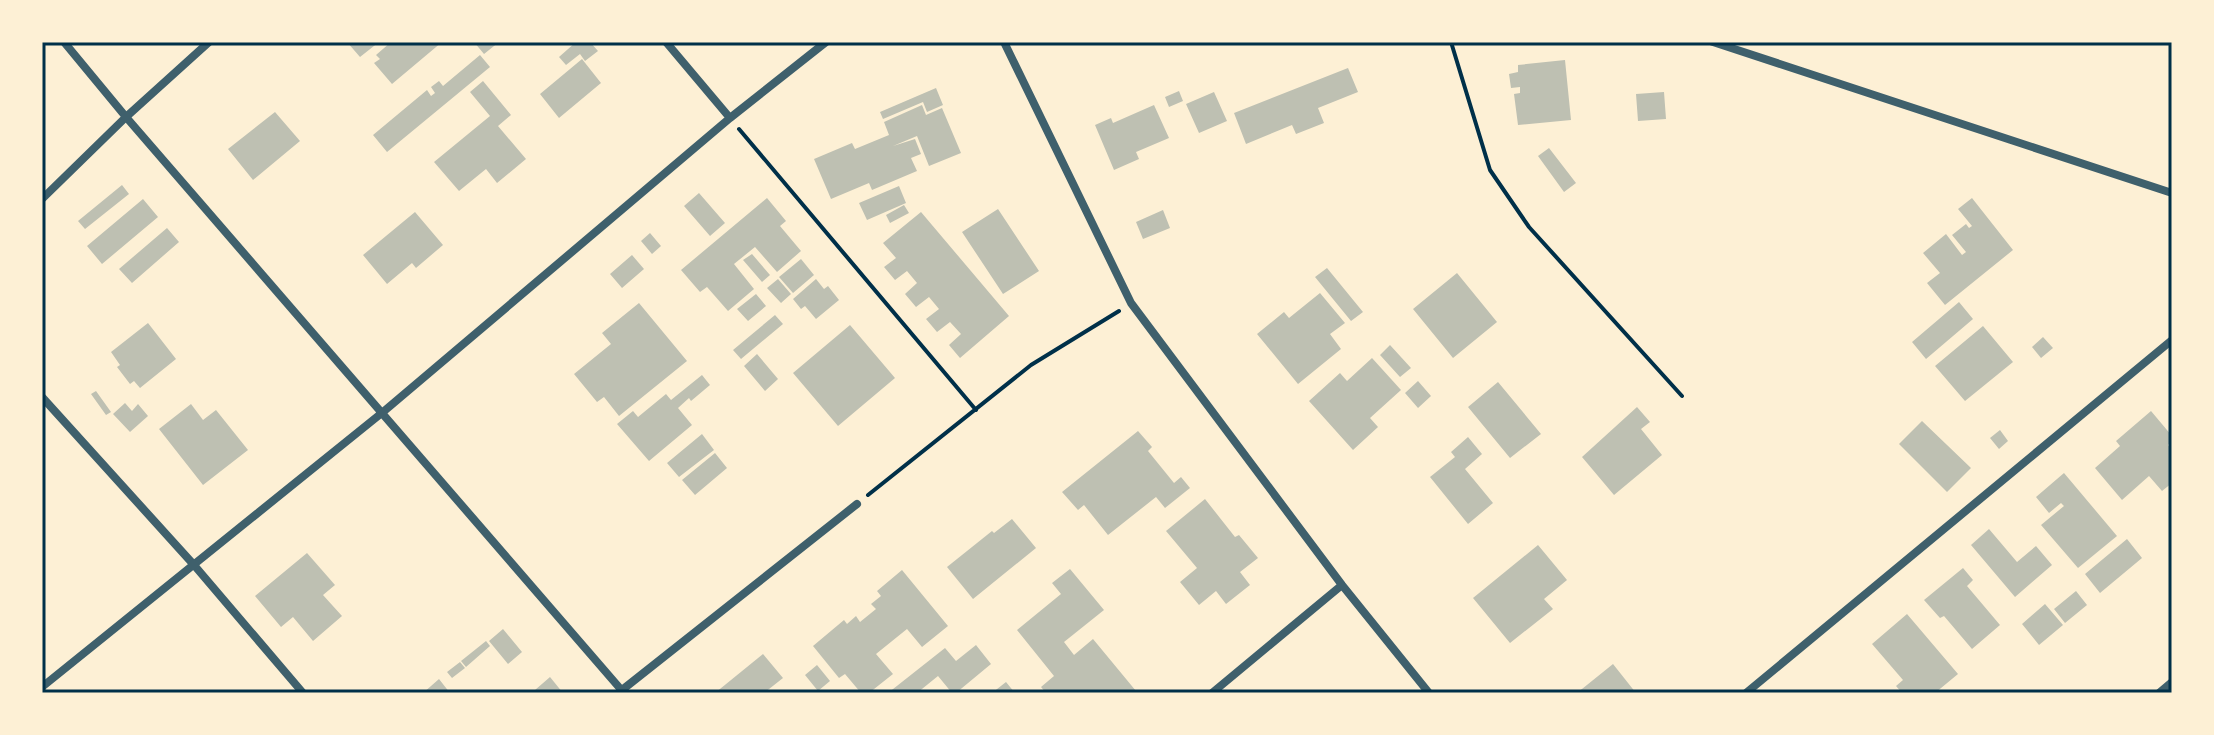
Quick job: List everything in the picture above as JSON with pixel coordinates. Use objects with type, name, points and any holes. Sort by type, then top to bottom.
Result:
[{"type":"street","points":[[64,42],[623,692],[857,504]]},
{"type":"street","points":[[42,199],[209,42]]},
{"type":"street","points":[[666,42],[730,118]]},
{"type":"street","points":[[42,687],[383,412],[730,118],[826,42]]},
{"type":"street","points":[[1004,42],[1131,303],[1342,585],[1429,693]]},
{"type":"street","points":[[1713,42],[2172,193]]},
{"type":"street","points":[[1746,693],[2172,340]]},
{"type":"street","points":[[42,397],[194,565],[303,693]]},
{"type":"street","points":[[1212,693],[1342,585]]},
{"type":"street","points":[[2159,693],[2172,682]]},
{"type":"path","points":[[1451,42],[1490,170],[1529,227],[1682,396]]},
{"type":"path","points":[[730,118],[976,410]]},
{"type":"path","points":[[857,504],[1031,365],[1131,303]]},
{"type":"building","points":[[347,42],[379,42],[360,57]]},
{"type":"building","points":[[391,42],[442,42],[392,84],[374,63],[380,59],[376,55]]},
{"type":"building","points":[[474,42],[499,42],[484,54]]},
{"type":"building","points":[[576,42],[590,42],[598,51],[585,61],[580,54],[566,65],[559,57]]},
{"type":"building","points":[[480,55],[490,67],[387,152],[373,135],[427,90],[431,96],[435,93],[431,87],[439,81],[443,86]]},
{"type":"building","points":[[582,59],[601,83],[559,118],[540,94]]},
{"type":"building","points":[[1565,60],[1571,120],[1518,125],[1514,94],[1520,93],[1520,87],[1511,88],[1509,74],[1518,72],[1518,65]]},
{"type":"building","points":[[1348,68],[1358,92],[1318,108],[1324,123],[1296,134],[1292,125],[1246,144],[1234,113]]},
{"type":"building","points":[[483,81],[511,115],[498,126],[526,159],[497,183],[486,169],[459,191],[434,162],[490,116],[470,92]]},
{"type":"building","points":[[936,88],[943,105],[927,112],[923,102],[883,119],[880,112]]},
{"type":"building","points":[[1179,91],[1183,101],[1169,107],[1165,97]]},
{"type":"building","points":[[1214,92],[1227,121],[1199,133],[1186,104]]},
{"type":"building","points":[[1664,92],[1666,119],[1638,121],[1636,94]]},
{"type":"building","points":[[922,105],[926,115],[942,108],[961,153],[929,166],[917,136],[893,146],[915,139],[921,154],[911,158],[917,171],[872,190],[869,183],[831,199],[814,159],[852,143],[855,149],[889,135],[884,122]]},
{"type":"building","points":[[1154,105],[1169,138],[1136,152],[1139,159],[1114,170],[1095,125],[1111,118],[1113,123]]},
{"type":"building","points":[[275,112],[300,141],[253,180],[228,149]]},
{"type":"building","points":[[1549,148],[1576,183],[1564,192],[1538,156]]},
{"type":"building","points":[[122,185],[129,194],[85,229],[78,221]]},
{"type":"building","points":[[899,186],[906,203],[867,220],[859,203]]},
{"type":"building","points":[[699,193],[725,223],[710,236],[684,206]]},
{"type":"building","points":[[767,198],[786,221],[780,226],[801,251],[777,272],[755,247],[734,264],[754,289],[728,311],[707,287],[700,292],[681,270]]},
{"type":"building","points":[[1972,198],[2013,250],[1945,305],[1927,283],[1940,273],[1923,253],[1946,234],[1962,255],[1966,252],[1952,235],[1966,224],[1969,228],[1972,226],[1958,209]]},
{"type":"building","points":[[143,199],[158,217],[102,264],[87,246]]},
{"type":"building","points":[[904,205],[909,213],[890,223],[886,215]]},
{"type":"building","points":[[998,209],[1039,271],[1003,294],[962,232]]},
{"type":"building","points":[[1163,210],[1170,228],[1143,239],[1136,222]]},
{"type":"building","points":[[415,212],[443,245],[416,268],[412,263],[387,284],[363,255]]},
{"type":"building","points":[[921,212],[1009,316],[960,358],[949,345],[961,334],[950,322],[937,332],[926,319],[939,309],[929,297],[916,307],[905,294],[917,283],[907,271],[895,280],[884,267],[896,258],[883,243]]},
{"type":"building","points":[[167,228],[179,242],[132,283],[119,269]]},
{"type":"building","points":[[650,233],[661,246],[652,254],[641,241]]},
{"type":"building","points":[[752,254],[770,275],[762,282],[743,260]]},
{"type":"building","points":[[632,255],[644,269],[622,288],[610,274]]},
{"type":"building","points":[[801,259],[814,275],[793,293],[779,277]]},
{"type":"building","points":[[1327,268],[1363,312],[1351,321],[1315,277]]},
{"type":"building","points":[[1457,273],[1497,322],[1453,358],[1413,309]]},
{"type":"building","points":[[778,279],[791,294],[781,303],[767,288]]},
{"type":"building","points":[[816,279],[824,289],[828,286],[839,300],[816,319],[805,306],[801,309],[793,299]]},
{"type":"building","points":[[1320,293],[1345,323],[1330,334],[1341,349],[1298,384],[1257,334],[1284,312],[1289,318]]},
{"type":"building","points":[[756,294],[766,306],[748,321],[737,309]]},
{"type":"building","points":[[1959,302],[1973,319],[1926,359],[1912,342]]},
{"type":"building","points":[[639,303],[687,361],[619,416],[604,397],[597,402],[574,374],[611,344],[602,333]]},
{"type":"building","points":[[775,315],[783,324],[741,359],[733,350]]},
{"type":"building","points":[[148,323],[176,359],[140,388],[134,381],[130,384],[117,367],[120,365],[111,352]]},
{"type":"building","points":[[850,325],[895,378],[838,426],[793,373]]},
{"type":"building","points":[[1983,326],[2013,362],[1965,401],[1935,366]]},
{"type":"building","points":[[2043,337],[2053,348],[2041,358],[2032,347]]},
{"type":"building","points":[[1390,345],[1411,368],[1400,377],[1380,355]]},
{"type":"building","points":[[757,354],[778,379],[765,391],[744,366]]},
{"type":"building","points":[[1372,358],[1401,390],[1370,418],[1378,427],[1353,450],[1309,401],[1340,373],[1347,381]]},
{"type":"building","points":[[702,375],[710,385],[678,408],[692,425],[649,461],[617,424],[633,411],[638,417],[666,394],[671,400]]},
{"type":"building","points":[[1418,381],[1431,396],[1418,408],[1405,393]]},
{"type":"building","points":[[1498,382],[1541,434],[1510,458],[1468,407]]},
{"type":"building","points":[[96,391],[111,412],[106,415],[91,394]]},
{"type":"building","points":[[125,403],[132,411],[138,404],[148,416],[130,432],[113,414]]},
{"type":"building","points":[[191,404],[203,420],[216,410],[248,450],[203,485],[159,429]]},
{"type":"building","points":[[1637,407],[1650,422],[1641,429],[1662,455],[1614,495],[1582,457]]},
{"type":"building","points":[[2151,411],[2172,436],[2168,445],[2172,450],[2172,483],[2162,491],[2149,476],[2122,500],[2095,468],[2120,446],[2116,441]]},
{"type":"building","points":[[1922,421],[1971,468],[1947,492],[1899,444]]},
{"type":"building","points":[[2000,430],[2008,441],[1999,449],[1990,438]]},
{"type":"building","points":[[1138,431],[1152,447],[1148,451],[1174,483],[1181,477],[1190,488],[1165,508],[1156,497],[1108,535],[1084,505],[1078,510],[1062,492]]},
{"type":"building","points":[[702,434],[714,450],[679,477],[667,463]]},
{"type":"building","points":[[1468,437],[1482,454],[1465,469],[1493,503],[1468,524],[1430,477],[1455,457],[1451,452]]},
{"type":"building","points":[[715,453],[727,468],[695,495],[682,480]]},
{"type":"building","points":[[2064,473],[2117,536],[2078,568],[2041,525],[2064,506],[2061,503],[2049,513],[2036,497]]},
{"type":"building","points":[[1205,499],[1235,537],[1239,535],[1258,558],[1240,572],[1250,585],[1226,604],[1216,591],[1199,605],[1180,582],[1197,568],[1166,531]]},
{"type":"building","points":[[1012,519],[1036,548],[973,599],[947,567]]},
{"type":"building","points":[[1989,529],[2017,562],[2036,546],[2052,565],[2015,597],[1971,545]]},
{"type":"building","points":[[2127,539],[2142,558],[2100,593],[2085,574]]},
{"type":"building","points":[[1538,545],[1567,580],[1544,599],[1553,609],[1510,643],[1473,598]]},
{"type":"building","points":[[307,553],[335,585],[323,595],[342,616],[313,641],[293,617],[281,627],[255,596]]},
{"type":"building","points":[[1963,568],[1973,580],[1967,586],[2000,625],[1972,649],[1944,616],[1940,618],[1924,600]]},
{"type":"building","points":[[1070,569],[1104,610],[1064,642],[1074,655],[1093,639],[1136,691],[1133,693],[1046,693],[1041,687],[1054,676],[1017,630],[1061,594],[1052,583]]},
{"type":"building","points":[[902,570],[948,626],[922,647],[907,629],[876,654],[893,674],[869,693],[861,693],[845,674],[839,678],[813,646],[844,620],[847,624],[856,616],[860,622],[876,609],[871,604],[881,596],[877,591]]},
{"type":"building","points":[[2076,591],[2087,605],[2065,623],[2054,609]]},
{"type":"building","points":[[2045,604],[2063,625],[2039,645],[2022,624]]},
{"type":"building","points":[[1907,614],[1958,674],[1935,693],[1902,693],[1896,686],[1903,680],[1872,644]]},
{"type":"building","points":[[503,629],[522,652],[508,664],[489,641]]},
{"type":"building","points":[[486,641],[490,646],[466,667],[461,661]]},
{"type":"building","points":[[976,645],[991,664],[956,693],[952,693],[938,676],[917,693],[888,693],[945,648],[956,661]]},
{"type":"building","points":[[763,654],[783,678],[764,693],[715,693]]},
{"type":"building","points":[[460,662],[465,668],[452,678],[447,672]]},
{"type":"building","points":[[1613,664],[1636,693],[1577,693]]},
{"type":"building","points":[[817,665],[830,681],[818,691],[805,675]]},
{"type":"building","points":[[550,677],[563,693],[537,693],[535,690]]},
{"type":"building","points":[[439,679],[450,693],[423,693]]},
{"type":"building","points":[[1006,682],[1015,693],[992,693]]}]
